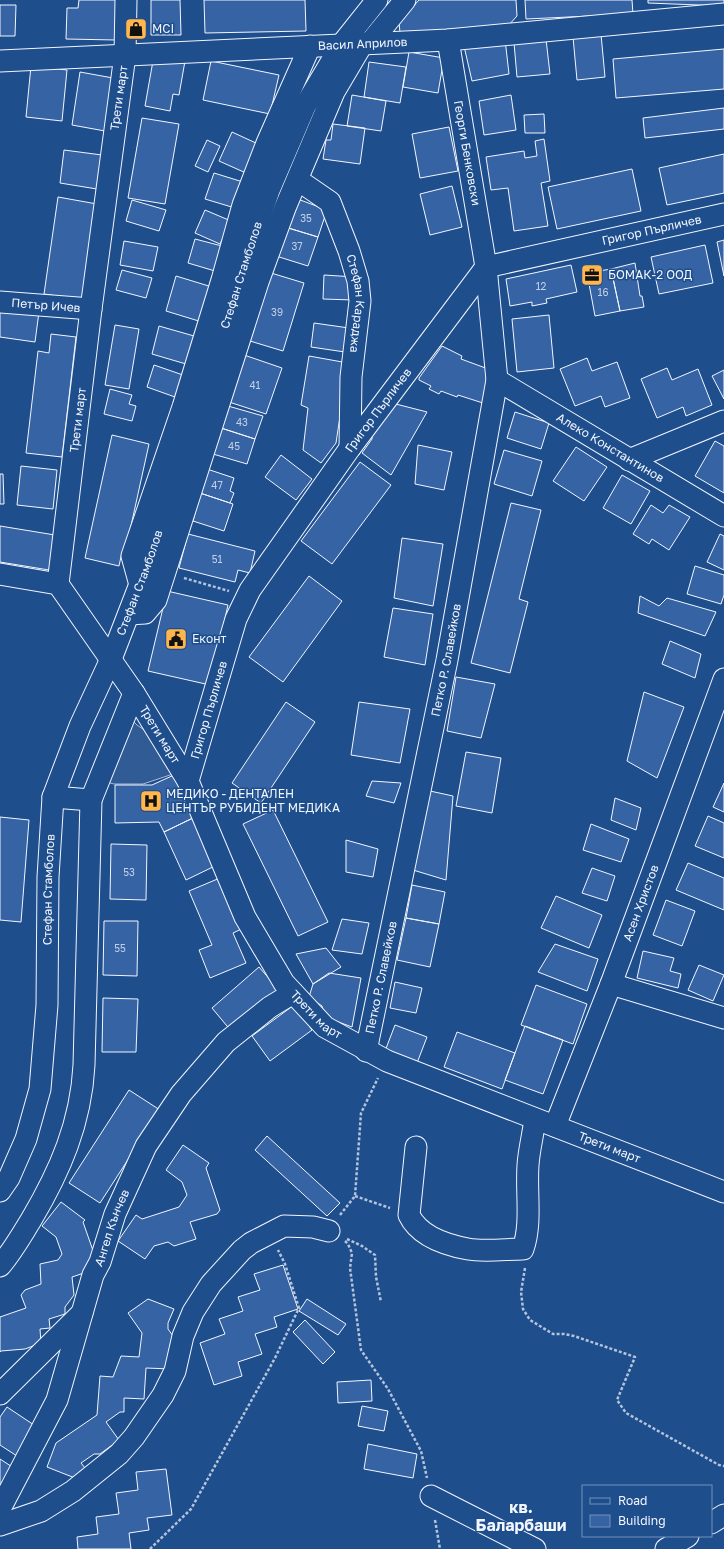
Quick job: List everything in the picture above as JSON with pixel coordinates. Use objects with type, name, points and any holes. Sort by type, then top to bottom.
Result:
[{"type":"street","name":"Трети март","points":[[126,0],[125,55],[91,309],[58,584],[134,693],[188,781],[245,917],[284,983],[324,1027],[386,1061],[724,1192]]},
{"type":"street","name":"Стефан Стамболов","points":[[0,1191],[9,1178],[26,1138],[40,1089],[47,1005],[48,877],[53,797],[80,726],[111,659],[140,585],[199,411],[269,190],[305,106],[342,44],[377,0]]},
{"type":"street","points":[[129,614],[145,613],[156,600],[258,282],[285,208],[334,92],[366,43],[405,0]]},
{"type":"street","name":"Васил Априлов","points":[[0,61],[448,40],[724,14]]},
{"type":"street","name":"Георги Бенковски","points":[[448,40],[486,267]]},
{"type":"street","points":[[140,585],[132,556],[183,407],[222,280],[243,205],[267,143],[310,46]]},
{"type":"street","name":"Стефан Караджа","points":[[298,180],[330,202],[349,251],[358,281],[360,301],[351,377],[350,448]]},
{"type":"street","name":"Григор Пърличев","points":[[188,781],[236,619],[247,596],[350,448],[486,267],[724,214]]},
{"type":"street","name":"Петко Р. Славейков","points":[[366,1051],[447,660],[497,380],[486,267]]},
{"type":"street","name":"Петър Ичев","points":[[0,302],[91,309]]},
{"type":"street","name":"Алеко Константинов","points":[[497,380],[724,516]]},
{"type":"street","points":[[629,460],[724,421]]},
{"type":"street","points":[[0,574],[58,584]]},
{"type":"street","name":"Асен Христов","points":[[555,1126],[611,984],[724,679]]},
{"type":"street","points":[[2,1261],[28,1224],[58,1170],[72,1134],[80,1103],[83,1089],[84,1065],[90,800],[134,693]]},
{"type":"street","points":[[53,797],[90,800]]},
{"type":"street","points":[[611,984],[724,1018]]},
{"type":"street","name":"Ангел Кънчев","points":[[0,1509],[57,1400],[93,1275],[100,1262],[115,1214],[146,1146],[181,1094],[226,1042],[270,1007],[293,993]]},
{"type":"street","points":[[416,1148],[409,1214],[413,1223],[429,1236],[448,1244],[469,1250],[524,1249],[527,1238],[528,1164],[534,1119]]},
{"type":"street","points":[[0,1525],[41,1511],[73,1491],[119,1454],[134,1437],[163,1396],[175,1370],[183,1336],[193,1312],[211,1284],[242,1250],[269,1233],[284,1226],[313,1227],[328,1231]]},
{"type":"street","points":[[0,1394],[82,1312]]},
{"type":"street","points":[[431,1496],[535,1549]]},
{"type":"street","points":[[712,1522],[724,1515]]},
{"type":"street","points":[[666,1549],[686,1537]]},
{"type":"path","points":[[165,572],[247,596]]},
{"type":"path","points":[[328,1231],[355,1196],[361,1113],[386,1061]]},
{"type":"path","points":[[355,1196],[409,1214]]},
{"type":"path","points":[[150,1549],[191,1509],[275,1358],[299,1308],[285,1264],[269,1233]]},
{"type":"path","points":[[381,1302],[376,1277],[375,1255],[362,1246],[341,1236],[348,1244],[352,1253],[350,1268],[361,1350],[388,1389],[421,1451],[431,1496],[440,1549]]},
{"type":"path","points":[[524,1249],[525,1272],[521,1292],[523,1309],[530,1320],[553,1334],[574,1336],[635,1357],[616,1400],[626,1413],[719,1465],[724,1466]]},
{"type":"shaded area","points":[[131,719],[153,736],[176,773],[143,784],[114,784],[106,782]]},
{"type":"building","points":[[79,0],[117,0],[116,40],[66,39],[67,8],[78,8]]},
{"type":"building","points":[[151,0],[180,0],[181,35],[151,35]]},
{"type":"building","points":[[204,0],[305,0],[306,31],[205,33]]},
{"type":"building","points":[[419,0],[516,0],[517,16],[507,27],[400,33],[399,22]]},
{"type":"building","points":[[525,0],[632,0],[633,14],[526,19]]},
{"type":"building","points":[[648,0],[724,0],[724,6],[648,3]]},
{"type":"building","points":[[0,5],[16,5],[15,36],[0,36]]},
{"type":"building","points":[[601,34],[605,77],[577,80],[573,37]]},
{"type":"building","points":[[505,39],[509,74],[472,81],[464,46]]},
{"type":"building","points":[[546,39],[550,74],[517,77],[514,43]]},
{"type":"building","points":[[724,49],[724,89],[616,98],[613,59]]},
{"type":"building","points":[[409,52],[444,58],[438,93],[403,87]]},
{"type":"building","points":[[154,55],[185,61],[179,95],[173,94],[170,111],[145,106]]},
{"type":"building","points":[[211,61],[279,75],[270,114],[203,100]]},
{"type":"building","points":[[369,62],[406,67],[400,103],[364,97]]},
{"type":"building","points":[[31,66],[67,70],[62,121],[26,117]]},
{"type":"building","points":[[80,72],[113,78],[105,131],[72,125]]},
{"type":"building","points":[[352,95],[386,101],[381,131],[347,126]]},
{"type":"building","points":[[511,95],[516,130],[484,135],[479,101]]},
{"type":"building","points":[[724,108],[724,129],[645,138],[643,118]]},
{"type":"building","points":[[544,114],[545,133],[525,133],[524,115]]},
{"type":"building","points":[[142,118],[179,124],[165,204],[128,198]]},
{"type":"building","points":[[333,124],[365,128],[360,164],[323,159],[326,140],[331,140]]},
{"type":"building","points":[[449,127],[458,171],[420,178],[412,134]]},
{"type":"building","points":[[232,132],[258,144],[246,173],[219,161]]},
{"type":"building","points":[[544,139],[550,181],[541,183],[548,226],[514,231],[508,188],[491,190],[486,157],[524,151],[525,158],[537,156],[535,141]]},
{"type":"building","points":[[207,140],[220,146],[208,172],[195,166]]},
{"type":"building","points":[[64,150],[102,155],[97,189],[60,183]]},
{"type":"building","points":[[724,154],[724,193],[667,205],[659,168]]},
{"type":"building","points":[[632,169],[641,211],[557,229],[548,187]]},
{"type":"building","points":[[214,173],[243,182],[235,208],[205,199]]},
{"type":"building","points":[[452,186],[462,227],[430,235],[420,194]]},
{"type":"building","points":[[58,197],[97,204],[83,300],[44,294]]},
{"type":"building","points":[[295,198],[327,210],[318,237],[285,227]]},
{"type":"building","points":[[132,200],[166,210],[159,231],[126,221]]},
{"type":"building","points":[[205,210],[231,221],[220,244],[195,233]]},
{"type":"building","points":[[285,227],[318,237],[308,266],[276,256]]},
{"type":"building","points":[[195,239],[222,246],[215,271],[188,263]]},
{"type":"building","points":[[724,240],[724,276],[717,242]]},
{"type":"building","points":[[124,241],[158,247],[153,271],[120,265]]},
{"type":"building","points":[[705,245],[713,283],[659,294],[651,257]]},
{"type":"building","points":[[635,263],[640,296],[642,296],[644,307],[620,311],[611,269]]},
{"type":"building","points":[[571,265],[577,292],[546,299],[547,303],[532,306],[532,302],[510,306],[506,279]]},
{"type":"building","points":[[599,269],[599,271],[611,269],[620,311],[595,316],[587,273],[589,273],[589,271]]},
{"type":"building","points":[[122,270],[152,278],[146,298],[116,290]]},
{"type":"building","points":[[271,273],[304,283],[283,351],[250,341]]},
{"type":"building","points":[[324,275],[355,277],[353,300],[323,299]]},
{"type":"building","points":[[176,276],[212,287],[202,322],[166,311]]},
{"type":"building","points":[[0,307],[39,312],[35,342],[0,337]]},
{"type":"building","points":[[549,315],[554,368],[517,372],[512,319]]},
{"type":"building","points":[[314,323],[349,328],[345,352],[311,347]]},
{"type":"building","points":[[115,325],[139,329],[129,389],[105,385]]},
{"type":"building","points":[[159,326],[194,336],[186,364],[152,354]]},
{"type":"building","points":[[51,334],[76,337],[62,457],[26,453],[38,351],[49,353]]},
{"type":"building","points":[[442,346],[462,356],[461,359],[491,370],[486,404],[458,395],[457,397],[441,391],[439,394],[429,389],[431,386],[419,380]]},
{"type":"building","points":[[244,355],[282,368],[266,414],[229,402]]},
{"type":"building","points":[[309,356],[348,363],[336,443],[321,463],[303,450],[308,408],[301,405]]},
{"type":"building","points":[[587,358],[592,371],[617,362],[630,398],[605,407],[601,396],[575,406],[560,369]]},
{"type":"building","points":[[154,365],[183,375],[175,397],[147,387]]},
{"type":"building","points":[[667,368],[672,380],[698,369],[712,405],[686,416],[683,407],[657,418],[641,379]]},
{"type":"building","points":[[724,370],[724,399],[712,376]]},
{"type":"building","points":[[110,389],[132,395],[129,404],[136,406],[132,421],[104,414]]},
{"type":"building","points":[[388,402],[427,412],[391,475],[362,453],[372,439],[373,420]]},
{"type":"building","points":[[228,406],[263,416],[255,439],[221,428]]},
{"type":"building","points":[[515,412],[549,423],[541,449],[507,438]]},
{"type":"building","points":[[221,428],[255,439],[247,464],[213,454]]},
{"type":"building","points":[[112,435],[149,444],[125,553],[122,552],[119,566],[85,558]]},
{"type":"building","points":[[715,441],[724,446],[724,493],[695,476]]},
{"type":"building","points":[[418,445],[452,452],[444,490],[415,484]]},
{"type":"building","points":[[576,447],[607,467],[584,501],[553,481]]},
{"type":"building","points":[[504,450],[542,461],[532,496],[494,484]]},
{"type":"building","points":[[281,455],[312,479],[296,500],[265,477]]},
{"type":"building","points":[[360,462],[391,485],[332,564],[301,541]]},
{"type":"building","points":[[21,466],[57,470],[53,509],[17,505]]},
{"type":"building","points":[[207,469],[234,478],[230,491],[234,493],[230,503],[200,493]]},
{"type":"building","points":[[0,474],[3,474],[4,504],[0,504]]},
{"type":"building","points":[[622,475],[650,491],[631,524],[603,508]]},
{"type":"building","points":[[200,493],[233,504],[224,531],[193,521],[194,512]]},
{"type":"building","points":[[511,503],[541,510],[519,599],[528,602],[510,673],[471,663]]},
{"type":"building","points":[[651,505],[663,513],[669,505],[690,517],[669,550],[652,539],[649,544],[633,534]]},
{"type":"building","points":[[0,526],[55,535],[49,570],[0,562]]},
{"type":"building","points":[[188,534],[255,551],[250,573],[238,570],[235,582],[179,568]]},
{"type":"building","points":[[720,534],[724,536],[724,570],[707,562]]},
{"type":"building","points":[[402,538],[443,544],[433,606],[394,598]]},
{"type":"building","points":[[695,566],[724,575],[724,595],[721,604],[687,594]]},
{"type":"building","points":[[309,576],[342,601],[283,682],[249,657]]},
{"type":"building","points":[[167,591],[228,605],[210,685],[148,671]]},
{"type":"building","points":[[640,596],[659,606],[667,598],[716,612],[705,636],[638,613]]},
{"type":"building","points":[[393,608],[433,614],[425,665],[384,657]]},
{"type":"building","points":[[670,641],[701,654],[695,678],[662,664]]},
{"type":"building","points":[[456,677],[495,684],[481,738],[447,731]]},
{"type":"building","points":[[644,692],[684,707],[657,778],[627,761]]},
{"type":"building","points":[[286,702],[315,722],[261,803],[232,783]]},
{"type":"building","points":[[359,702],[410,709],[400,763],[351,755]]},
{"type":"building","points":[[466,752],[501,758],[492,813],[456,806]]},
{"type":"building","name":"МЕДИКО - ДЕНТАЛЕН ЦЕНТЪР РУБИДЕНТ МЕДИКА","points":[[174,775],[195,817],[164,832],[159,822],[115,823],[115,785],[152,785]]},
{"type":"building","points":[[372,781],[401,783],[394,803],[366,796]]},
{"type":"building","points":[[724,783],[724,812],[713,807]]},
{"type":"building","points":[[430,791],[453,796],[446,880],[413,870]]},
{"type":"building","points":[[615,798],[641,808],[636,830],[611,820]]},
{"type":"building","points":[[273,810],[328,922],[298,936],[243,824]]},
{"type":"building","points":[[708,816],[724,823],[724,858],[695,846]]},
{"type":"building","points":[[0,817],[29,820],[21,922],[0,920]]},
{"type":"building","points":[[195,817],[217,865],[186,880],[164,832]]},
{"type":"building","points":[[591,824],[629,839],[621,862],[583,850]]},
{"type":"building","points":[[346,840],[378,849],[373,877],[346,872]]},
{"type":"building","points":[[111,844],[147,845],[146,900],[110,899]]},
{"type":"building","points":[[688,863],[724,878],[724,910],[676,890]]},
{"type":"building","points":[[592,868],[615,876],[607,901],[582,893]]},
{"type":"building","points":[[227,875],[248,926],[233,933],[246,963],[210,978],[199,950],[212,945],[189,891]]},
{"type":"building","points":[[412,885],[445,892],[439,924],[406,918]]},
{"type":"building","points":[[556,896],[602,915],[589,948],[541,928]]},
{"type":"building","points":[[666,900],[695,911],[682,946],[653,935]]},
{"type":"building","points":[[406,918],[439,924],[430,967],[397,960]]},
{"type":"building","points":[[342,919],[369,923],[362,954],[332,950]]},
{"type":"building","points":[[104,921],[138,921],[137,976],[103,975]]},
{"type":"building","points":[[555,944],[598,959],[587,991],[538,972]]},
{"type":"building","points":[[326,948],[341,967],[313,984],[296,954]]},
{"type":"building","points":[[643,951],[674,958],[670,971],[681,974],[678,988],[637,978]]},
{"type":"building","points":[[699,965],[724,975],[713,1001],[688,990]]},
{"type":"building","points":[[259,967],[280,991],[232,1032],[212,1008]]},
{"type":"building","points":[[329,973],[361,978],[352,1027],[325,1017],[322,1006],[309,997],[313,984]]},
{"type":"building","points":[[395,982],[422,988],[416,1013],[390,1008]]},
{"type":"building","points":[[536,985],[587,1004],[573,1044],[521,1025]]},
{"type":"building","points":[[103,998],[138,999],[136,1052],[102,1052]]},
{"type":"building","points":[[294,1005],[312,1030],[270,1061],[252,1036]]},
{"type":"building","points":[[395,1025],[427,1037],[417,1063],[385,1051]]},
{"type":"building","points":[[525,1026],[563,1040],[543,1094],[505,1080]]},
{"type":"building","points":[[457,1032],[515,1053],[502,1089],[444,1067]]},
{"type":"building","points":[[129,1090],[160,1110],[100,1203],[69,1183]]},
{"type":"building","points":[[267,1136],[340,1203],[327,1216],[255,1150]]},
{"type":"building","points":[[183,1145],[209,1163],[206,1168],[220,1210],[217,1214],[190,1222],[196,1239],[174,1246],[168,1242],[154,1246],[145,1259],[118,1241],[136,1215],[142,1219],[179,1207],[187,1195],[182,1182],[166,1170]]},
{"type":"building","points":[[61,1202],[85,1220],[83,1222],[98,1265],[96,1269],[72,1277],[74,1295],[65,1307],[65,1314],[49,1319],[50,1328],[40,1329],[41,1343],[25,1349],[0,1352],[0,1317],[26,1308],[21,1295],[25,1290],[41,1284],[40,1264],[58,1260],[62,1254],[56,1237],[42,1226]]},
{"type":"building","points":[[283,1265],[298,1309],[274,1317],[277,1327],[255,1334],[262,1354],[238,1362],[242,1376],[214,1385],[200,1343],[225,1334],[219,1319],[243,1311],[238,1297],[260,1290],[254,1274]]},
{"type":"building","points":[[148,1299],[174,1309],[168,1323],[168,1329],[173,1336],[171,1369],[146,1368],[144,1399],[124,1398],[124,1412],[120,1412],[106,1422],[119,1440],[100,1454],[94,1454],[81,1463],[85,1468],[75,1478],[47,1467],[56,1443],[97,1415],[100,1376],[113,1377],[121,1356],[139,1357],[142,1333],[128,1313]]},
{"type":"building","points":[[307,1299],[346,1324],[338,1335],[299,1311]]},
{"type":"building","points":[[305,1320],[335,1352],[323,1364],[293,1332]]},
{"type":"building","points":[[371,1380],[372,1401],[338,1403],[337,1382]]},
{"type":"building","points":[[362,1406],[388,1411],[384,1431],[358,1426]]},
{"type":"building","points":[[7,1407],[37,1427],[17,1456],[0,1445],[0,1417]]},
{"type":"building","points":[[368,1444],[417,1454],[413,1478],[364,1469]]},
{"type":"building","points":[[0,1459],[20,1472],[0,1502]]},
{"type":"building","points":[[166,1469],[172,1515],[147,1518],[149,1530],[129,1533],[131,1549],[78,1549],[77,1537],[98,1534],[96,1517],[119,1514],[116,1493],[138,1490],[136,1472]]},
{"type":"place","name":"MCI","points":[[136,29]]},
{"type":"place","name":"БОМАК-2 ООД","points":[[592,275]]},
{"type":"place","name":"Еконт","points":[[176,639]]},
{"type":"place","name":"МЕДИКО - ДЕНТАЛЕН ЦЕНТЪР РУБИДЕНТ МЕДИКА","points":[[151,801]]},
{"type":"district","name":"кв. Баларбаши","points":[[521,1516]]}]
